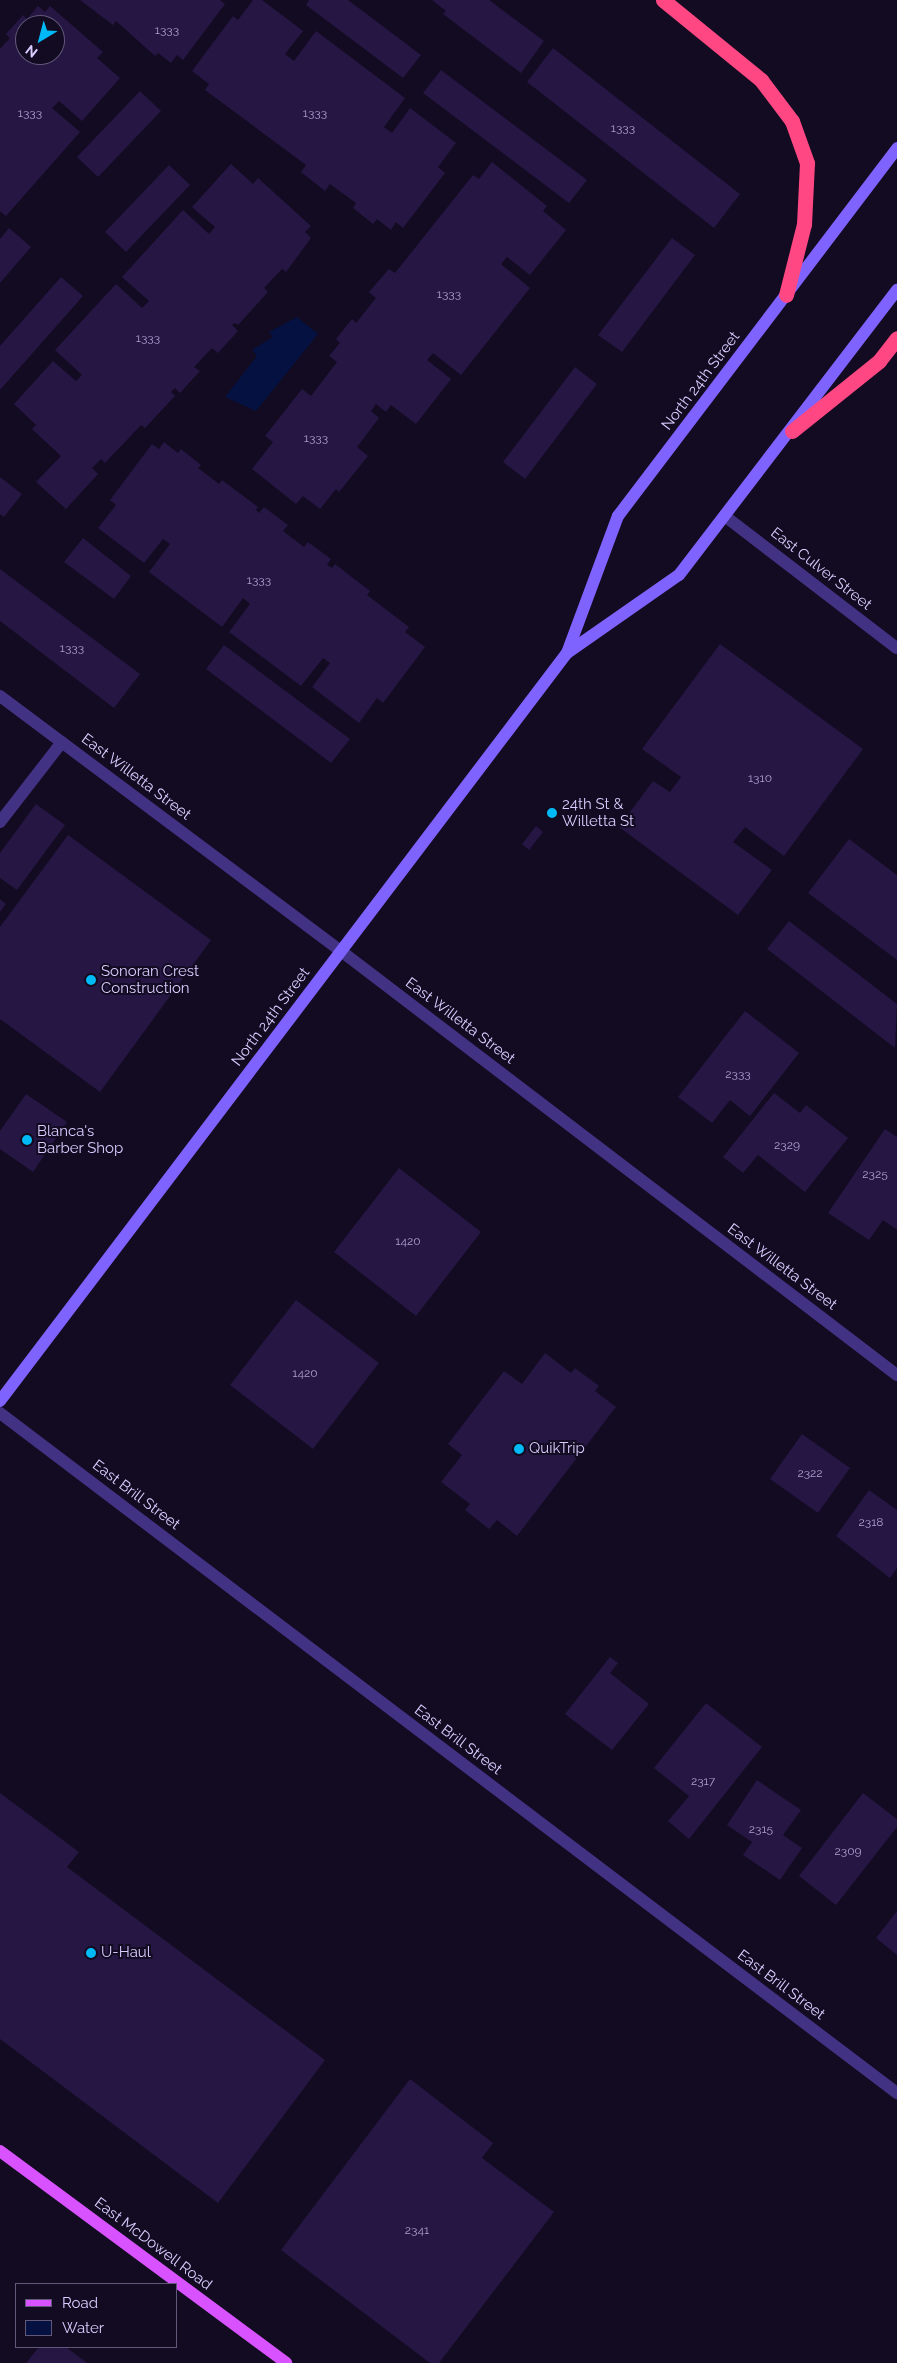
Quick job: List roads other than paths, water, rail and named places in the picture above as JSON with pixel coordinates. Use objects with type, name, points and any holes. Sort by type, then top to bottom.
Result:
[{"type":"highway","points":[[663,0],[762,80],[792,121],[808,163],[804,224],[786,295]]},
{"type":"highway","points":[[792,431],[879,361],[897,338]]},
{"type":"main road","name":"North 24th Street","points":[[0,1401],[567,653],[618,516],[897,148]]},
{"type":"main road","name":"North 24th Street","points":[[567,653],[680,576],[792,431],[897,290]]},
{"type":"main road","name":"East McDowell Road","points":[[0,2151],[286,2363]]},
{"type":"street","name":"East Culver Street","points":[[726,517],[897,648]]},
{"type":"street","name":"East Willetta Street","points":[[0,696],[341,951],[897,1375]]},
{"type":"street","points":[[0,822],[62,742]]},
{"type":"street","name":"East Brill Street","points":[[0,1413],[897,2093]]},
{"type":"water","points":[[297,317],[318,334],[256,411],[225,397],[257,356],[252,350],[273,337],[269,332]]},
{"type":"place","name":"24th St & Willetta St","points":[[552,813]]},
{"type":"place","name":"Sonoran Crest Construction","points":[[91,980]]},
{"type":"place","name":"Blanca's Barber Shop","points":[[27,1140]]},
{"type":"place","name":"QuikTrip","points":[[519,1449]]},
{"type":"place","name":"U-Haul","points":[[91,1953]]}]
